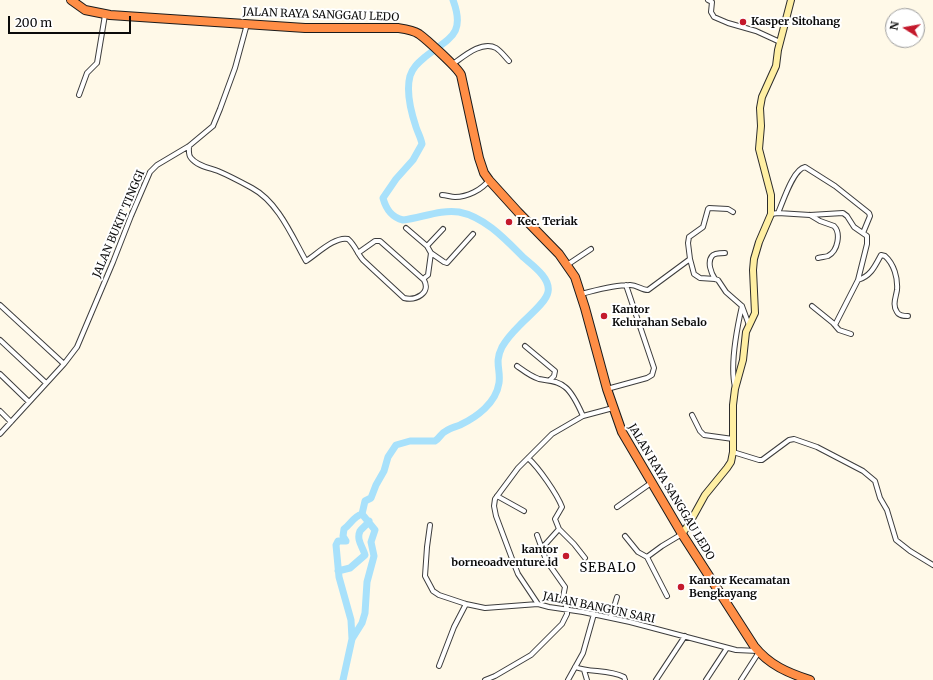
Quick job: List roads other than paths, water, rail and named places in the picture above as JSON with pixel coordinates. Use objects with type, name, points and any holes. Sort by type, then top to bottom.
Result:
[{"type":"highway","name":"JALAN RAYA SANGGAU LEDO","points":[[72,0],[85,10],[105,15],[326,28],[393,28],[417,33],[453,64],[461,75],[479,158],[484,173],[518,212],[559,254],[575,277],[607,389],[623,435],[682,534],[758,652],[765,659],[782,669],[810,680]]},
{"type":"main road","points":[[682,534],[705,495],[731,462],[734,452],[733,405],[735,389],[743,360],[745,337],[755,313],[753,270],[754,259],[759,242],[771,214],[770,195],[759,149],[761,126],[760,108],[762,97],[776,66],[780,42],[791,0]]},
{"type":"street","points":[[708,0],[712,2],[711,12],[714,17],[728,23],[756,31],[780,42]]},
{"type":"street","points":[[79,95],[87,73],[97,63],[105,15]]},
{"type":"street","name":"JALAN BUKIT TINGGI","points":[[0,434],[64,364],[77,347],[148,175],[156,165],[189,146],[209,130],[214,122],[235,68],[247,24]]},
{"type":"street","points":[[453,64],[477,49],[485,47],[496,48],[509,61]]},
{"type":"street","points":[[189,146],[190,156],[196,162],[218,171],[264,195],[277,212],[306,261],[342,238],[349,240],[358,253],[368,265],[406,298],[412,299],[425,292],[427,285],[423,279],[378,240],[358,253]]},
{"type":"street","points":[[778,213],[794,177],[799,169],[804,167],[835,186],[869,212],[870,216],[863,233]]},
{"type":"street","points":[[442,194],[454,197],[470,194],[483,187],[489,180]]},
{"type":"street","points":[[715,278],[702,278],[695,276],[690,259],[688,239],[703,227],[708,208],[728,209],[733,212]]},
{"type":"street","points":[[771,214],[810,215],[843,213],[847,216],[854,227],[867,236],[868,242],[858,280],[835,325]]},
{"type":"street","points":[[810,215],[820,221],[834,226],[837,232],[836,244],[831,255],[818,258]]},
{"type":"street","points":[[406,228],[427,246],[431,253],[447,263],[474,234]]},
{"type":"street","points":[[427,246],[443,229]]},
{"type":"street","points":[[567,265],[591,249]]},
{"type":"street","points":[[423,279],[428,275],[431,253]]},
{"type":"street","points":[[725,253],[714,255],[711,258],[711,272],[730,296],[742,306],[749,325]]},
{"type":"street","points":[[858,280],[864,278],[873,270],[881,255],[885,256],[889,260],[896,278],[897,286],[894,304],[896,311],[900,315],[908,316]]},
{"type":"street","points":[[581,294],[630,284],[648,290],[690,259]]},
{"type":"street","points":[[607,389],[652,376],[654,370],[650,353],[626,285]]},
{"type":"street","points":[[0,304],[64,364]]},
{"type":"street","points":[[735,389],[733,374],[737,332],[742,306]]},
{"type":"street","points":[[812,306],[835,325],[838,330],[851,334]]},
{"type":"street","points":[[0,340],[46,383]]},
{"type":"street","points":[[525,346],[554,371],[554,376],[550,380]]},
{"type":"street","points":[[517,366],[532,376],[558,382],[568,389],[583,416]]},
{"type":"street","points":[[0,374],[29,402]]},
{"type":"street","points":[[538,604],[518,574],[495,510],[495,501],[497,496],[518,468],[552,434],[583,416],[613,408]]},
{"type":"street","points":[[0,412],[11,422]]},
{"type":"street","points":[[692,415],[700,431],[704,435],[734,439]]},
{"type":"street","points":[[734,452],[762,460],[789,440],[797,439],[817,447],[861,469],[875,481],[880,498],[887,510],[896,540],[910,551],[933,565]]},
{"type":"street","points":[[528,458],[543,476],[562,506],[562,510],[555,519],[559,529],[585,558]]},
{"type":"street","points":[[617,507],[651,483]]},
{"type":"street","points":[[497,496],[524,511]]},
{"type":"street","name":"JALAN BANGUN SARI","points":[[430,525],[426,547],[425,576],[434,592],[466,604],[485,608],[538,604],[548,607],[611,617],[727,648],[758,652]]},
{"type":"street","points":[[542,548],[559,529]]},
{"type":"street","points":[[648,557],[662,546],[682,534]]},
{"type":"street","points":[[485,680],[495,676],[531,655],[562,624],[567,614],[563,597],[565,587],[550,567],[537,535]]},
{"type":"street","points":[[625,536],[638,552],[648,557],[668,596]]},
{"type":"street","points":[[611,617],[616,598]]},
{"type":"street","points":[[559,608],[565,602]]},
{"type":"street","points":[[439,666],[454,627],[466,604]]},
{"type":"street","points":[[568,680],[585,645],[594,614]]},
{"type":"street","points":[[656,680],[685,636]]},
{"type":"street","points":[[706,680],[727,648]]},
{"type":"street","points":[[741,680],[758,652]]},
{"type":"street","points":[[575,667],[584,670],[612,672],[623,676],[625,680]]},
{"type":"street","points":[[584,670],[587,680]]},
{"type":"street","points":[[571,674],[572,680]]},
{"type":"waterway","points":[[343,680],[352,639],[362,623],[365,613],[367,582],[374,556],[371,542],[375,530],[362,514],[365,501],[371,498],[384,471],[388,457],[396,445],[410,441],[435,441],[444,432],[466,422],[490,403],[499,383],[498,357],[502,347],[514,331],[544,301],[548,292],[547,282],[540,272],[494,230],[478,219],[452,211],[403,220],[392,215],[384,202],[383,198],[396,179],[413,160],[422,144],[411,108],[409,88],[410,76],[418,63],[448,40],[453,34],[457,21],[457,12],[453,0]]},
{"type":"waterway","points":[[352,639],[351,620],[339,577],[336,545],[338,541],[346,541],[343,536],[344,529],[362,514]]},
{"type":"waterway","points":[[338,571],[350,568],[365,555],[359,540],[359,534],[369,521]]},
{"type":"place","name":"Kasper Sitohang","points":[[743,22]]},
{"type":"place","name":"Kec. Teriak","points":[[509,222]]},
{"type":"place","name":"Kantor Kelurahan Sebalo","points":[[604,316]]},
{"type":"place","name":"kantor borneoadventure.id","points":[[566,556]]},
{"type":"place","name":"Kantor Kecamatan Bengkayang","points":[[681,587]]},
{"type":"district","name":"SEBALO","points":[[608,568]]}]
